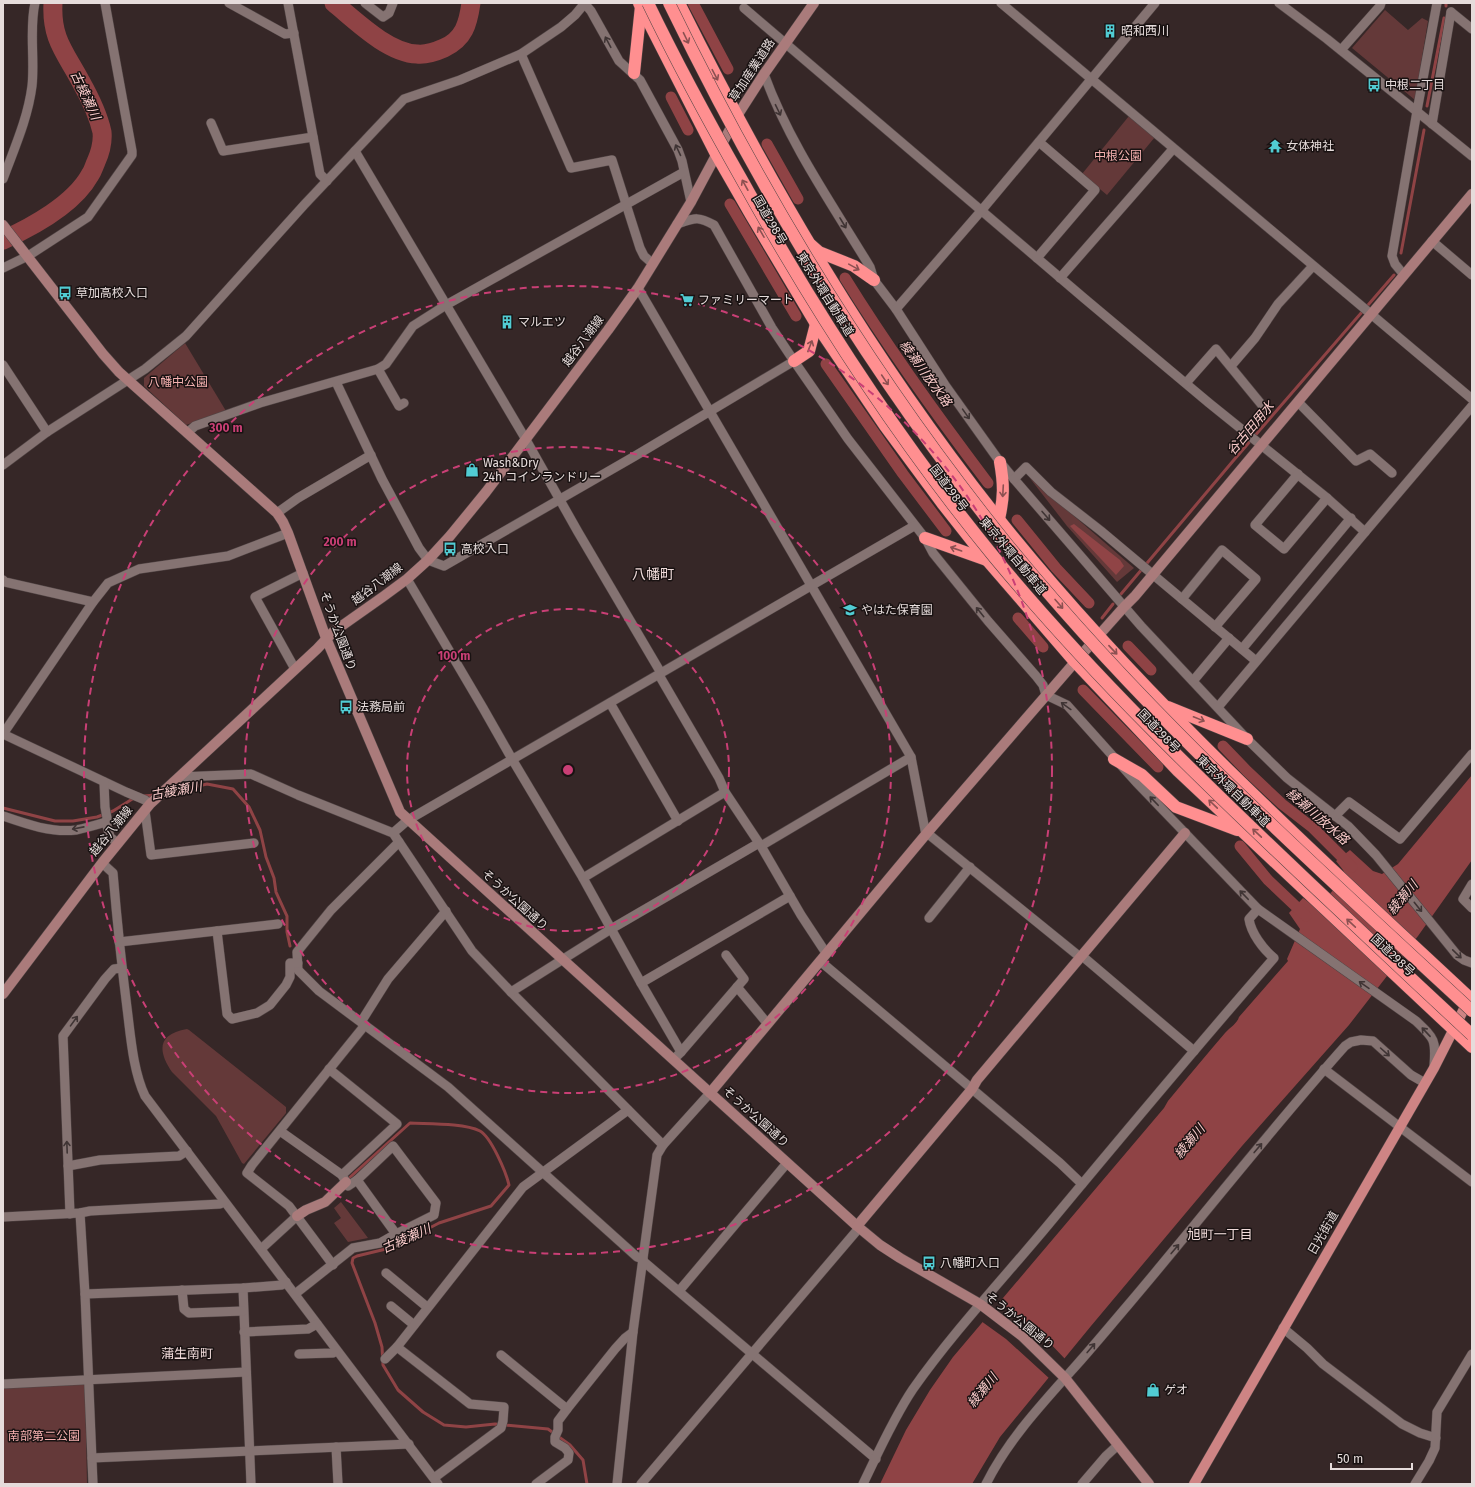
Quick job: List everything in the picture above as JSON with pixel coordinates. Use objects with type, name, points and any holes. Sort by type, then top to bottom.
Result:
[{"type":"highway","name":"東京外環自動車道","points":[[668,3],[756,170],[801,250],[829,295],[887,384],[1004,540],[1100,651],[1199,754],[1262,816],[1472,1011]]},
{"type":"highway","name":"国道298号","points":[[679,3],[766,170],[808,243],[877,354],[956,464],[999,519],[1099,635],[1163,704],[1266,808],[1471,997]]},
{"type":"highway","name":"東京外環自動車道","points":[[643,4],[770,230],[830,330],[904,439],[949,500],[991,552],[1088,663],[1187,766],[1250,828],[1472,1035]]},
{"type":"highway","name":"国道298号","points":[[643,4],[716,154],[754,221],[816,324],[885,426],[942,503],[987,560],[1075,662],[1178,771],[1472,1048]]},
{"type":"highway","points":[[634,73],[643,4]]},
{"type":"highway","points":[[808,243],[819,252],[854,266],[874,280]]},
{"type":"highway","points":[[794,361],[809,351],[816,324]]},
{"type":"highway","points":[[999,519],[1003,502],[1004,482],[1000,462]]},
{"type":"highway","points":[[925,538],[987,560]]},
{"type":"highway","points":[[1163,704],[1247,739]]},
{"type":"highway","points":[[1114,759],[1142,775],[1176,807],[1242,832]]},
{"type":"main road","name":"日光街道","points":[[1194,1484],[1425,1084],[1471,997]]},
{"type":"street","points":[[3,179],[26,114],[32,86],[33,15],[35,3]]},
{"type":"street","points":[[3,268],[88,217],[132,154],[105,3]]},
{"type":"street","points":[[229,3],[284,34],[294,33]]},
{"type":"street","points":[[288,3],[320,174],[327,181]]},
{"type":"street","points":[[365,3],[383,17],[390,13],[392,3]]},
{"type":"street","points":[[3,465],[47,432],[128,381],[186,336],[404,98],[460,80],[521,54],[561,27],[575,15],[585,3],[592,11],[619,61],[640,80],[678,150],[682,161],[691,202]]},
{"type":"street","name":"草加産業道路","points":[[716,154],[737,116],[764,74],[785,42],[814,3]]},
{"type":"street","points":[[1001,3],[1144,126],[1173,148],[1471,396]]},
{"type":"street","points":[[896,309],[981,211],[1155,3]]},
{"type":"street","points":[[1279,3],[1341,50],[1472,156]]},
{"type":"street","points":[[1341,50],[1381,3]]},
{"type":"street","points":[[1404,274],[1395,264],[1392,256],[1437,3]]},
{"type":"street","points":[[744,8],[1060,278],[1327,498],[1365,532]]},
{"type":"street","points":[[1432,124],[1451,12],[1472,29]]},
{"type":"street","points":[[521,54],[571,168],[612,160],[625,205],[640,248],[644,256],[652,264]]},
{"type":"street","points":[[764,74],[774,102],[782,118],[812,173],[870,267],[874,280],[896,309],[945,384],[1000,462],[1124,607],[1247,739],[1287,778],[1348,826],[1376,855],[1457,955],[1472,963]]},
{"type":"street","points":[[211,123],[223,152],[313,137]]},
{"type":"street","points":[[1037,258],[1095,190],[1039,142]]},
{"type":"street","points":[[1060,278],[1173,148]]},
{"type":"street","points":[[355,151],[526,438],[719,778],[725,792],[760,845],[801,915],[823,957],[972,1089],[1060,1163],[1082,1184]]},
{"type":"street","name":"越谷八潮線","points":[[3,994],[102,863],[148,808],[326,638],[407,579],[428,560],[450,536],[486,492],[638,288],[691,202],[716,154]]},
{"type":"street","points":[[187,433],[195,426],[260,403],[378,369],[386,364],[413,326],[446,305],[684,172]]},
{"type":"street","points":[[617,1484],[633,1332],[657,1155],[663,1145],[710,1093],[823,957],[1046,695],[1135,596],[1472,194]]},
{"type":"street","points":[[677,224],[694,218],[703,219],[714,225],[772,328],[848,439],[914,526],[925,538],[933,553],[988,621],[1043,685],[1046,695],[1067,705],[1114,759],[1258,909],[1416,1021],[1432,1037],[1435,1047],[1434,1068]]},
{"type":"street","name":"そうか公園通り","points":[[3,225],[103,354],[128,381],[277,513],[288,533],[326,638],[400,812],[563,960],[678,1056],[710,1093],[858,1227],[880,1245],[900,1258],[983,1306],[1022,1336],[1062,1374],[1149,1484]]},
{"type":"street","points":[[1432,241],[1472,275]]},
{"type":"street","points":[[1231,366],[1254,338],[1278,304],[1313,266]]},
{"type":"street","points":[[638,288],[911,757],[927,834],[1081,956],[1194,1050]]},
{"type":"street","points":[[1186,383],[1216,348],[1266,410]]},
{"type":"street","points":[[336,382],[382,479],[419,548],[428,560],[444,566],[794,361]]},
{"type":"street","points":[[3,365],[47,432]]},
{"type":"street","points":[[378,369],[399,406],[404,403]]},
{"type":"street","points":[[1298,402],[1356,461],[1370,454],[1392,472]]},
{"type":"street","points":[[1218,707],[1472,406]]},
{"type":"street","points":[[277,513],[298,498],[371,455]]},
{"type":"street","points":[[1014,479],[1026,467],[1051,492],[1101,531],[1256,661]]},
{"type":"street","points":[[1298,474],[1255,525],[1284,549],[1327,498]]},
{"type":"street","points":[[1242,649],[1351,518]]},
{"type":"street","points":[[393,833],[408,820],[914,526]]},
{"type":"street","points":[[254,842],[151,855],[148,808],[145,800],[3,734],[93,602],[108,583],[139,569],[228,556],[288,533]]},
{"type":"street","points":[[1182,598],[1222,550],[1256,578],[1215,627]]},
{"type":"street","points":[[295,669],[255,597],[303,573]]},
{"type":"street","points":[[407,579],[583,878],[640,982],[678,1056],[744,979],[726,955]]},
{"type":"street","points":[[3,580],[5,582],[93,602]]},
{"type":"street","points":[[1193,680],[1229,638]]},
{"type":"street","points":[[610,703],[678,821]]},
{"type":"street","points":[[1335,816],[1349,802],[1400,839],[1472,754]]},
{"type":"street","points":[[511,992],[611,929],[760,845],[911,757]]},
{"type":"street","points":[[179,777],[251,774],[298,795],[393,833],[472,951],[663,1145]]},
{"type":"street","points":[[104,782],[106,820],[110,837],[118,843]]},
{"type":"street","points":[[583,878],[725,792]]},
{"type":"street","points":[[3,816],[41,828],[60,830],[76,830],[106,820]]},
{"type":"street","points":[[641,1484],[858,1227],[972,1089],[977,1080],[1185,833]]},
{"type":"street","points":[[399,842],[331,910],[297,952],[298,970],[319,991],[448,1087],[637,1257],[643,1260],[751,1354],[876,1459]]},
{"type":"street","points":[[102,863],[113,873],[119,942],[132,1042],[140,1086],[145,1096],[436,1481],[503,1432],[504,1408],[470,1404],[397,1347]]},
{"type":"street","points":[[929,918],[970,867]]},
{"type":"street","points":[[1472,884],[1463,899],[1472,908]]},
{"type":"street","points":[[640,982],[790,896]]},
{"type":"street","points":[[863,1484],[900,1411],[913,1390],[1082,1184],[1194,1050],[1274,958],[1268,953],[1252,931],[1249,924],[1249,919],[1258,909]]},
{"type":"street","points":[[333,1265],[290,1206],[249,1169],[363,1024],[388,979],[446,911]]},
{"type":"street","points":[[119,942],[278,924]]},
{"type":"street","points":[[217,931],[227,1014],[232,1019],[257,1013],[270,1005],[286,985],[290,977],[290,964],[298,963]]},
{"type":"street","points":[[70,1214],[63,1036],[105,979],[114,969],[122,968]]},
{"type":"street","points":[[737,987],[768,1023]]},
{"type":"street","points":[[986,1484],[1003,1454],[1020,1430],[1055,1388],[1062,1374],[1133,1299],[1324,1069],[1345,1046],[1351,1042],[1361,1040],[1373,1041],[1411,1075],[1425,1084]]},
{"type":"street","points":[[261,1249],[297,1216],[306,1210],[325,1202],[344,1179],[397,1124],[329,1069]]},
{"type":"street","points":[[1324,1069],[1472,1182]]},
{"type":"street","points":[[385,1359],[397,1347],[523,1187],[628,1110]]},
{"type":"street","points":[[280,1131],[344,1179],[348,1186],[357,1180],[394,1146],[436,1203],[434,1215],[380,1243],[354,1248],[295,1294]]},
{"type":"street","points":[[68,1166],[100,1160],[172,1157],[179,1156],[187,1151]]},
{"type":"street","points":[[678,1291],[787,1163]]},
{"type":"street","points":[[357,1180],[396,1234]]},
{"type":"street","points":[[3,1217],[220,1204],[224,1202]]},
{"type":"street","points":[[80,1213],[93,1484]]},
{"type":"street","points":[[386,1273],[427,1307]]},
{"type":"street","points":[[85,1294],[243,1288],[282,1285],[286,1282]]},
{"type":"street","points":[[243,1288],[251,1484]]},
{"type":"street","points":[[182,1290],[184,1309],[189,1313],[243,1311]]},
{"type":"street","points":[[390,1306],[414,1325]]},
{"type":"street","points":[[244,1332],[308,1329],[317,1324]]},
{"type":"street","points":[[1283,1328],[1308,1348],[1323,1364],[1402,1424],[1420,1433],[1436,1438]]},
{"type":"street","points":[[536,1484],[568,1460],[569,1453],[565,1448],[555,1442],[558,1421],[620,1343],[633,1332]]},
{"type":"street","points":[[299,1354],[332,1353],[336,1350]]},
{"type":"street","points":[[1415,1484],[1435,1448],[1437,1412],[1472,1354]]},
{"type":"street","points":[[501,1355],[567,1409]]},
{"type":"street","points":[[3,1384],[246,1372]]},
{"type":"street","points":[[92,1458],[409,1444]]},
{"type":"street","points":[[1082,1484],[1106,1456],[1118,1445]]},
{"type":"street","points":[[336,1447],[338,1484]]},
{"type":"green space","points":[[1385,10],[1408,30],[1422,18],[1428,21],[1415,100],[1352,48]]},
{"type":"green space","name":"中根公園","points":[[1129,116],[1155,137],[1107,195],[1082,174]]},
{"type":"green space","name":"八幡中公園","points":[[185,343],[226,411],[186,425],[144,386],[144,378]]},
{"type":"green space","points":[[1029,477],[1134,568],[1117,582],[1067,526]]},
{"type":"green space","points":[[187,1029],[286,1107],[286,1113],[244,1164],[242,1163],[216,1116],[172,1072],[164,1057],[163,1044],[166,1039],[177,1031]]},
{"type":"green space","points":[[341,1202],[368,1238],[348,1242],[334,1223],[341,1218],[334,1208]]},
{"type":"green space","name":"南部第二公園","points":[[85,1384],[87,1484],[3,1484],[3,1388]]},
{"type":"shaded area","points":[[1074,524],[1120,560],[1124,566],[1116,575],[1070,526]]},
{"type":"water","name":"綾瀬川","points":[[1472,775],[1472,860],[1418,936],[1349,1025],[1242,1146],[1000,1437],[972,1484],[880,1484],[906,1430],[930,1390],[953,1357],[1164,1108],[1168,1101],[1227,1031],[1235,1024],[1239,1017],[1288,961],[1287,959],[1300,929],[1289,913],[1303,898],[1317,908],[1346,876],[1336,861],[1350,850],[1373,871],[1382,874],[1398,864]]},
{"type":"pier","points":[[998,1300],[1045,1338],[1066,1360],[1050,1379],[1006,1339],[981,1321]]},
{"type":"waterway","name":"古綾瀬川","points":[[3,240],[51,214],[74,196],[83,186],[91,173],[101,147],[102,132],[96,112],[91,100],[60,45],[54,26],[53,3]]},
{"type":"waterway","name":"古綾瀬川","points":[[334,3],[362,27],[384,42],[406,52],[421,54],[428,54],[444,48],[461,35],[468,18],[471,3]]},
{"type":"waterway","name":"綾瀬川放水路","points":[[693,3],[728,69]]},
{"type":"waterway","name":"谷古田用水","points":[[1427,106],[1444,18]]},
{"type":"waterway","name":"綾瀬川放水路","points":[[671,97],[688,130]]},
{"type":"waterway","name":"谷古田用水","points":[[1401,253],[1424,130]]},
{"type":"waterway","name":"綾瀬川放水路","points":[[767,144],[798,199]]},
{"type":"waterway","name":"綾瀬川放水路","points":[[730,204],[796,316]]},
{"type":"waterway","name":"谷古田用水","points":[[1121,594],[1233,461],[1394,275]]},
{"type":"waterway","name":"綾瀬川放水路","points":[[845,278],[914,382],[988,483]]},
{"type":"waterway","name":"綾瀬川放水路","points":[[826,364],[903,474],[946,531]]},
{"type":"waterway","name":"綾瀬川放水路","points":[[1017,520],[1056,568],[1089,603]]},
{"type":"waterway","name":"谷古田用水","points":[[1102,618],[1113,604]]},
{"type":"waterway","name":"綾瀬川放水路","points":[[1018,618],[1043,647]]},
{"type":"waterway","name":"綾瀬川放水路","points":[[1128,646],[1151,670]]},
{"type":"waterway","name":"綾瀬川放水路","points":[[1083,690],[1158,767]]},
{"type":"waterway","name":"綾瀬川放水路","points":[[1223,746],[1282,804],[1313,828],[1352,867]]},
{"type":"waterway","name":"古綾瀬川","points":[[167,793],[207,784],[233,789],[249,807],[260,830],[266,857],[274,878],[276,892],[287,916],[287,932],[290,946]]},
{"type":"waterway","name":"古綾瀬川","points":[[143,796],[156,795]]},
{"type":"waterway","name":"古綾瀬川","points":[[3,808],[55,821],[73,821],[97,817],[113,811],[134,798]]},
{"type":"waterway","name":"綾瀬川放水路","points":[[1240,846],[1268,880],[1306,916]]},
{"type":"waterway","name":"古綾瀬川","points":[[348,1179],[410,1123],[446,1124],[473,1128],[480,1131],[489,1140],[505,1172],[509,1185],[491,1206],[439,1223],[390,1248],[357,1256],[353,1258],[352,1263],[375,1323],[382,1347],[383,1365],[398,1390],[423,1412],[444,1425],[466,1427],[495,1424],[548,1429],[570,1445],[583,1460],[587,1484]]},
{"type":"place","name":"昭和西川","points":[[1110,31]]},
{"type":"place","name":"中根二丁目","points":[[1374,85]]},
{"type":"place","name":"女体神社","points":[[1275,146]]},
{"type":"place","name":"草加高校入口","points":[[65,293]]},
{"type":"place","name":"ファミリーマート","points":[[687,300]]},
{"type":"place","name":"マルエツ","points":[[507,322]]},
{"type":"place","name":"Wash&Dry 24h コインランドリー","points":[[472,470]]},
{"type":"place","name":"高校入口","points":[[450,549]]},
{"type":"place","name":"やはた保育園","points":[[850,610]]},
{"type":"place","name":"法務局前","points":[[346,707]]},
{"type":"place","name":"八幡町入口","points":[[929,1263]]},
{"type":"place","name":"ゲオ","points":[[1153,1390]]},
{"type":"district","name":"八幡町","points":[[653,574]]},
{"type":"district","name":"旭町一丁目","points":[[1220,1234]]},
{"type":"district","name":"蒲生南町","points":[[187,1353]]}]
